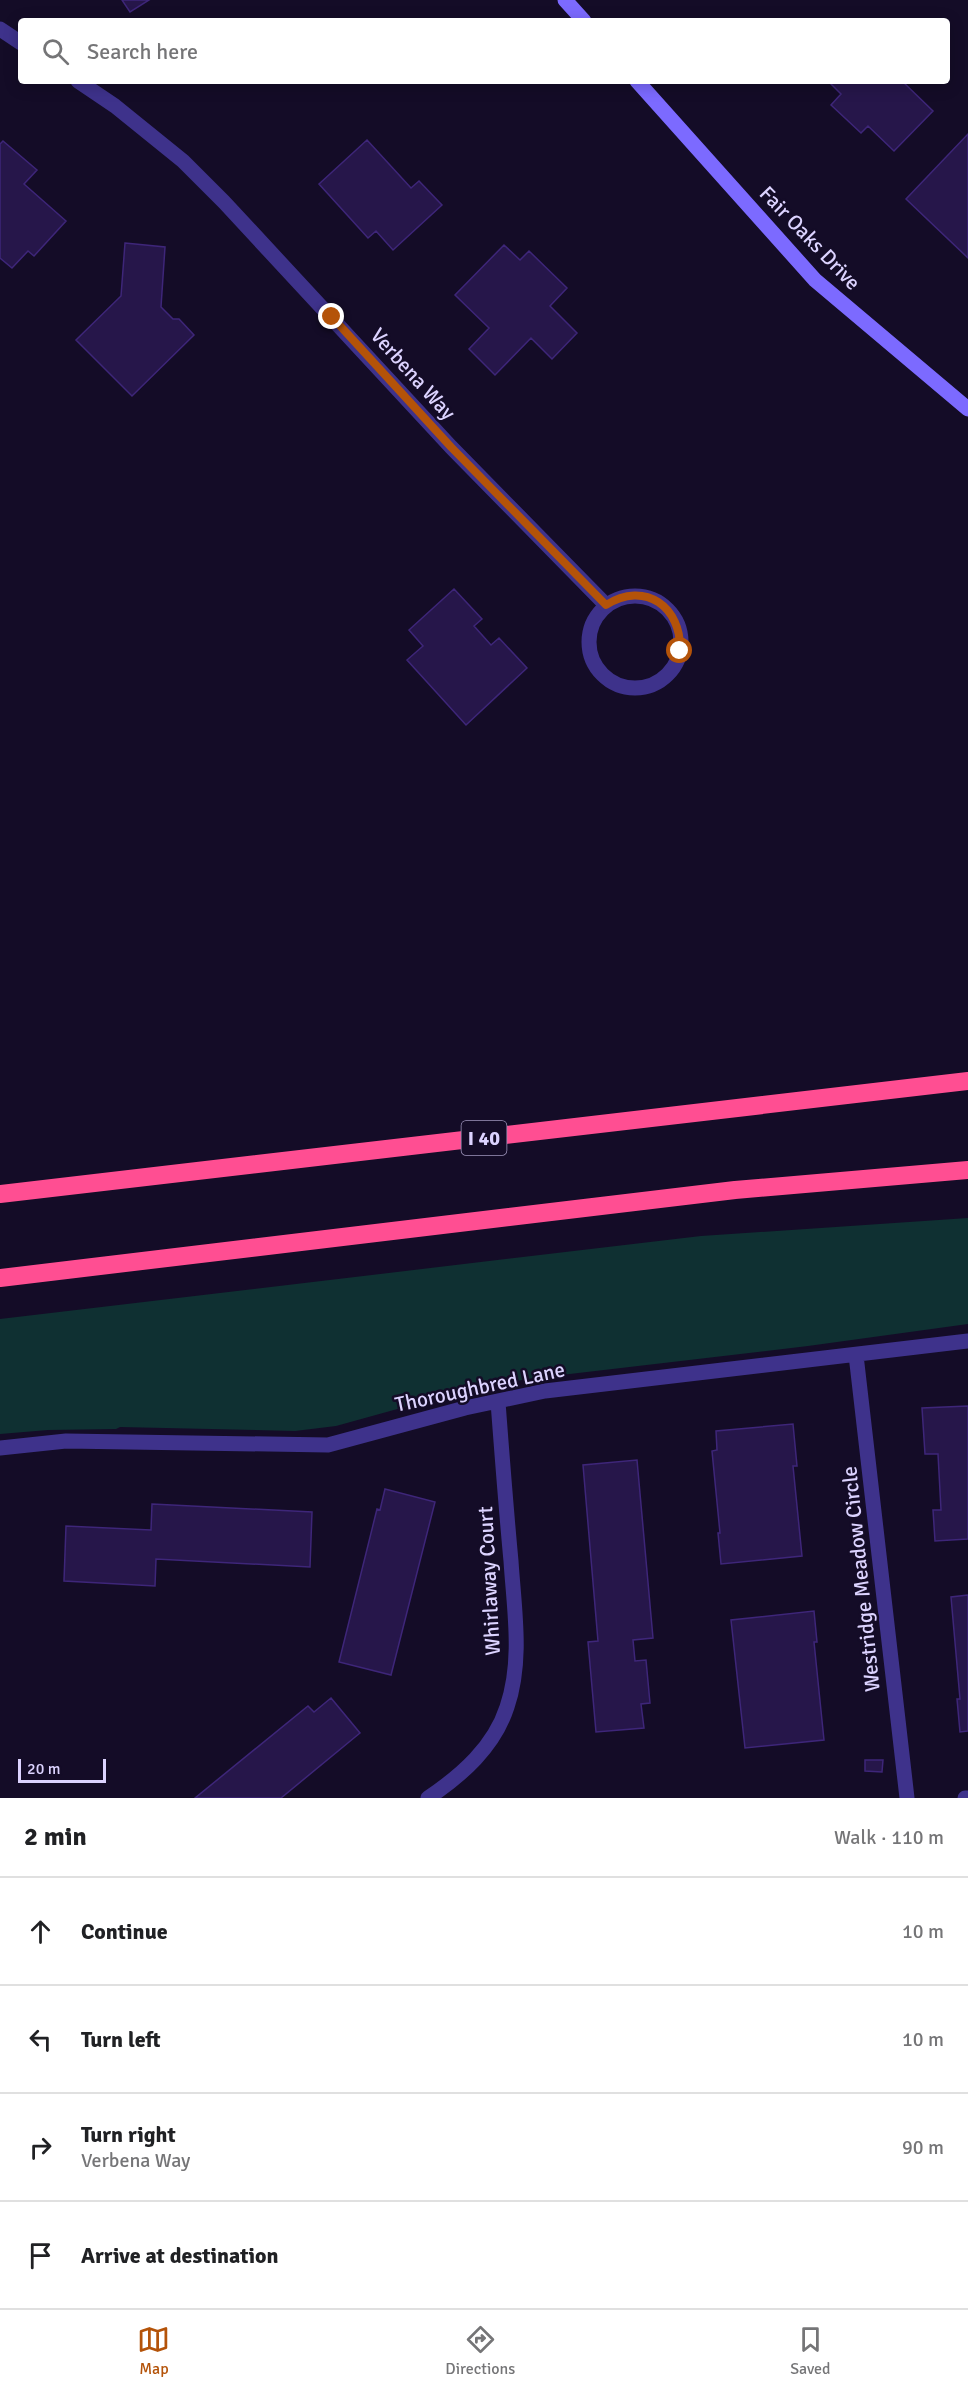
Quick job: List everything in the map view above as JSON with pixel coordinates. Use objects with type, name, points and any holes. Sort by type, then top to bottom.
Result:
[{"type":"highway","name":"I 40","points":[[0,1194],[968,1081]]},
{"type":"highway","points":[[0,1278],[735,1190],[968,1170]]},
{"type":"street","points":[[565,0],[581,18]]},
{"type":"street","points":[[0,29],[18,41]]},
{"type":"street","name":"Verbena Way","points":[[82,84],[115,106],[174,154],[224,202],[451,447],[606,605]]},
{"type":"street","name":"Fair Oaks Drive","points":[[640,84],[815,280],[968,409]]},
{"type":"street","points":[[637,595],[653,599],[666,608],[676,620],[681,636],[680,651],[674,666],[664,678],[651,685],[636,688],[622,686],[608,680],[597,670],[588,642],[590,627],[597,614],[606,605],[622,597],[637,595]]},
{"type":"street","name":"Thoroughbred Lane","points":[[0,1448],[66,1441],[328,1445],[465,1408],[545,1391],[968,1341]]},
{"type":"street","name":"Westridge Meadow Circle","points":[[856,1354],[907,1798]]},
{"type":"street","name":"Whirlaway Court","points":[[428,1798],[459,1776],[477,1759],[504,1716],[513,1683],[516,1628],[498,1402]]},
{"type":"green space","points":[[968,1218],[968,1324],[808,1346],[527,1379],[448,1395],[336,1426],[295,1431],[120,1427],[0,1434],[0,1319],[701,1236]]},
{"type":"building","points":[[122,0],[149,0],[130,12]]},
{"type":"building","points":[[831,84],[905,84],[933,111],[894,151],[868,126],[861,133],[831,105],[841,94]]},
{"type":"building","points":[[968,134],[968,258],[906,199]]},
{"type":"building","points":[[367,140],[411,188],[419,181],[442,205],[393,250],[376,231],[368,238],[319,184]]},
{"type":"building","points":[[3,141],[37,170],[24,184],[66,221],[34,256],[28,251],[12,268],[0,258],[0,144]]},
{"type":"building","points":[[125,243],[165,247],[161,307],[173,319],[179,319],[194,335],[132,396],[76,340],[121,296]]},
{"type":"building","points":[[504,245],[520,260],[529,251],[567,288],[550,306],[577,333],[552,359],[531,338],[495,375],[469,349],[489,328],[455,295]]},
{"type":"building","points":[[454,589],[482,619],[474,626],[491,645],[499,638],[527,668],[466,725],[407,660],[423,646],[409,630]]},
{"type":"building","points":[[968,1406],[968,1539],[935,1541],[933,1510],[941,1510],[938,1454],[925,1454],[922,1408]]},
{"type":"building","points":[[793,1424],[797,1466],[793,1466],[802,1556],[721,1564],[712,1451],[717,1450],[716,1431]]},
{"type":"building","points":[[637,1460],[653,1638],[633,1640],[635,1661],[646,1660],[650,1703],[641,1704],[644,1728],[596,1732],[588,1642],[598,1641],[583,1465]]},
{"type":"building","points":[[385,1489],[435,1502],[391,1675],[339,1662],[377,1509],[380,1510]]},
{"type":"building","points":[[152,1504],[312,1512],[310,1567],[156,1559],[155,1586],[64,1581],[66,1526],[151,1530]]},
{"type":"building","points":[[968,1595],[968,1731],[960,1732],[957,1699],[960,1699],[951,1597]]},
{"type":"building","points":[[814,1611],[817,1642],[814,1642],[824,1740],[745,1748],[731,1620]]},
{"type":"building","points":[[331,1698],[360,1733],[281,1798],[195,1798],[308,1706],[314,1712]]},
{"type":"building","points":[[865,1760],[883,1760],[882,1772],[865,1771]]},
{"type":"route","points":[[332,317],[451,447],[606,605],[622,597],[637,595],[653,599],[666,608],[676,620],[681,636],[680,651]]}]
